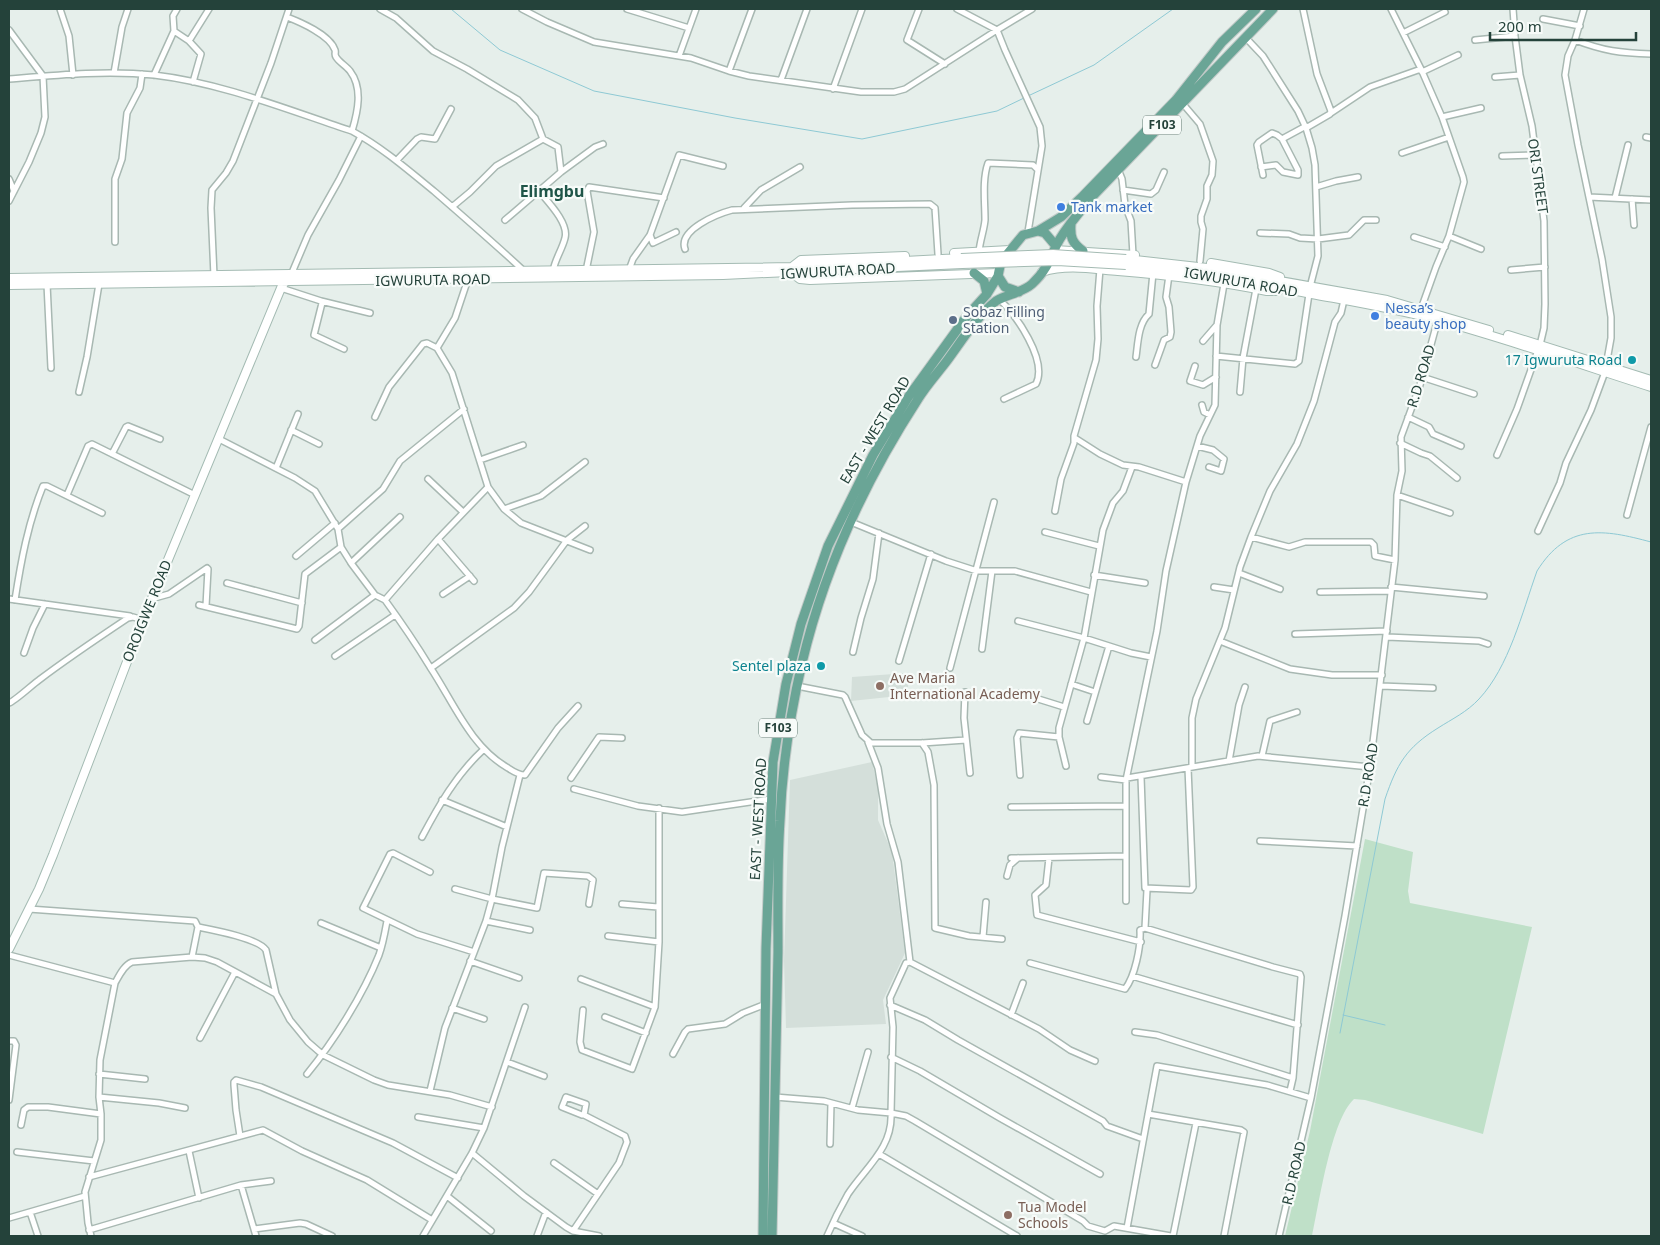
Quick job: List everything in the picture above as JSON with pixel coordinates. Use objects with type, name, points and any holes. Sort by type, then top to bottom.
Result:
[{"type":"main road","name":"EAST - WEST ROAD","points":[[1055,248],[1071,223],[1144,139],[1222,42],[1256,9]]},
{"type":"main road","name":"EAST - WEST ROAD","points":[[772,1236],[780,822],[784,763],[802,661],[824,591],[851,522],[922,385],[968,316],[987,294],[1010,250],[1023,235],[1033,232],[1061,217],[1183,104],[1273,9]]},
{"type":"main road","points":[[1071,223],[1070,234],[1072,240],[1083,251]]},
{"type":"main road","points":[[1010,250],[801,260],[792,270],[800,279],[810,280],[974,273],[998,274],[1005,287],[1019,292],[1030,286],[1042,272],[1053,256],[1055,248],[1045,233],[1033,232]]},
{"type":"main road","points":[[1055,248],[1083,251],[1128,260],[1200,261],[1269,273],[1293,287]]},
{"type":"main road","name":"IGWURUTA ROAD","points":[[9,285],[283,285],[792,270],[961,261],[1128,260],[1186,272],[1387,300],[1605,369],[1651,387]]},
{"type":"main road","points":[[1042,272],[1062,268],[1100,269],[1168,275],[1267,291],[1293,287]]},
{"type":"main road","name":"IGWURUTA ROAD","points":[[9,278],[524,271],[792,270]]},
{"type":"main road","points":[[974,273],[984,281],[987,294]]},
{"type":"main road","name":"OROIGWE ROAD","points":[[9,949],[29,909],[68,819],[151,599],[283,285],[291,275]]},
{"type":"main road","name":"IGWURUTA ROAD","points":[[1310,290],[1344,300],[1439,317]]},
{"type":"main road","name":"EAST - WEST ROAD","points":[[763,1236],[767,910],[773,762],[786,684],[801,624],[826,550],[873,455],[904,403],[922,385],[982,315],[999,299],[1019,292]]},
{"type":"main road","name":"IGWURUTA ROAD","points":[[1605,369],[1651,380]]},
{"type":"street","points":[[60,9],[69,36],[73,75]]},
{"type":"street","points":[[114,73],[120,34],[128,9]]},
{"type":"street","points":[[154,75],[174,31],[173,16],[177,9]]},
{"type":"street","points":[[189,41],[209,9]]},
{"type":"street","points":[[214,276],[212,190],[233,161],[289,9]]},
{"type":"street","points":[[380,9],[396,18],[433,51],[518,100],[535,118],[543,139],[558,147],[561,172]]},
{"type":"street","points":[[522,9],[594,42],[679,56],[706,62],[729,71],[832,89],[868,92],[898,92],[905,90],[1032,9]]},
{"type":"street","points":[[627,9],[689,28]]},
{"type":"street","points":[[679,56],[696,9]]},
{"type":"street","points":[[729,71],[752,9]]},
{"type":"street","points":[[781,80],[807,9]]},
{"type":"street","points":[[832,89],[862,9]]},
{"type":"street","points":[[919,9],[907,40],[946,64]]},
{"type":"street","points":[[957,9],[997,30],[1040,128],[1042,146],[1037,169],[1033,232]]},
{"type":"street","points":[[1303,9],[1317,74],[1330,113]]},
{"type":"street","points":[[1391,9],[1442,117],[1464,182],[1449,236],[1421,310]]},
{"type":"street","name":"ORI STREET","points":[[1497,455],[1539,348],[1545,315],[1544,221],[1532,126],[1520,75],[1513,9]]},
{"type":"street","points":[[1538,531],[1560,483],[1566,463],[1595,401],[1605,369],[1611,338],[1611,317],[1602,259],[1565,75],[1568,56],[1580,26],[1584,9]]},
{"type":"street","points":[[1403,33],[1445,12]]},
{"type":"street","points":[[287,17],[309,27],[329,41],[335,50],[336,57],[354,77],[358,94],[358,106],[352,130]]},
{"type":"street","points":[[1543,19],[1580,26]]},
{"type":"street","points":[[9,30],[43,76],[45,122],[30,162],[9,200]]},
{"type":"street","points":[[174,31],[189,41],[201,54],[193,82]]},
{"type":"street","points":[[1475,40],[1515,36]]},
{"type":"street","points":[[1216,356],[1295,364],[1299,361],[1310,290],[1318,256],[1316,187],[1312,148],[1306,127],[1263,56],[1246,38]]},
{"type":"street","points":[[1575,40],[1616,52],[1651,54]]},
{"type":"street","points":[[1282,139],[1330,113],[1370,87],[1458,55]]},
{"type":"street","points":[[9,79],[114,73],[154,75],[193,82],[257,99],[352,130],[397,160],[524,271]]},
{"type":"street","points":[[115,242],[115,178],[122,158],[127,113],[140,88],[142,74]]},
{"type":"street","points":[[1495,78],[1520,75]]},
{"type":"street","points":[[1183,104],[1200,124],[1213,161],[1212,174],[1201,216],[1203,228],[1200,261]]},
{"type":"street","points":[[1442,117],[1481,108]]},
{"type":"street","points":[[397,160],[421,137],[435,139],[451,109]]},
{"type":"street","points":[[1261,167],[1275,165],[1283,172],[1298,174],[1298,170],[1282,139],[1277,135],[1272,133],[1257,145],[1261,167],[1263,175]]},
{"type":"street","points":[[291,275],[308,235],[362,136]]},
{"type":"street","points":[[1402,153],[1449,137]]},
{"type":"street","points":[[452,207],[496,166],[543,139]]},
{"type":"street","points":[[505,220],[561,172],[603,144]]},
{"type":"street","points":[[1614,198],[1628,145]]},
{"type":"street","points":[[1502,156],[1535,154]]},
{"type":"street","points":[[629,270],[633,260],[650,235],[679,155],[723,166]]},
{"type":"street","points":[[979,252],[985,221],[984,207],[988,163],[1033,165],[1037,169]]},
{"type":"street","points":[[743,208],[761,190],[800,168]]},
{"type":"street","points":[[1117,171],[1120,174],[1125,205],[1131,221],[1128,260]]},
{"type":"street","points":[[1123,190],[1151,194],[1156,190],[1164,172]]},
{"type":"street","points":[[1316,187],[1358,177]]},
{"type":"street","points":[[9,179],[14,191]]},
{"type":"street","points":[[586,271],[594,232],[587,191],[589,187],[664,198]]},
{"type":"street","points":[[539,191],[565,227],[565,238],[554,262],[553,271]]},
{"type":"street","points":[[1590,198],[1651,200]]},
{"type":"street","points":[[1632,199],[1634,225]]},
{"type":"street","points":[[685,249],[685,239],[703,222],[721,213],[743,208],[930,204],[935,208],[938,254]]},
{"type":"street","points":[[1260,233],[1290,234],[1300,238],[1318,239],[1349,234],[1364,220],[1376,220]]},
{"type":"street","points":[[650,235],[653,243],[676,232]]},
{"type":"street","points":[[1449,236],[1481,249]]},
{"type":"street","points":[[1414,237],[1445,247]]},
{"type":"street","points":[[1511,270],[1545,267]]},
{"type":"street","points":[[1055,511],[1061,479],[1075,438],[1096,360],[1098,339],[1096,306],[1100,269]]},
{"type":"street","points":[[1136,357],[1142,324],[1144,318],[1149,314],[1153,274]]},
{"type":"street","points":[[1155,365],[1164,340],[1170,337],[1171,332],[1169,307],[1166,297],[1168,275]]},
{"type":"street","points":[[437,348],[455,318],[468,279]]},
{"type":"street","points":[[47,284],[51,368]]},
{"type":"street","points":[[79,392],[99,284]]},
{"type":"street","points":[[1126,901],[1126,779],[1157,630],[1166,571],[1186,482],[1197,446],[1216,405],[1216,325],[1224,284]]},
{"type":"street","points":[[283,285],[321,301],[370,313]]},
{"type":"street","points":[[1240,392],[1243,358],[1256,289]]},
{"type":"street","points":[[999,299],[1012,312],[1026,333],[1032,345],[1039,376],[1036,384],[1004,399]]},
{"type":"street","points":[[1147,890],[1192,889],[1190,767],[1193,709],[1220,641],[1251,537],[1270,492],[1297,444],[1314,401],[1344,300]]},
{"type":"street","points":[[321,301],[314,335],[344,349]]},
{"type":"street","name":"R.D ROAD","points":[[1279,1236],[1312,1098],[1370,767],[1395,560],[1397,495],[1402,471],[1400,443],[1422,377],[1439,317]]},
{"type":"street","points":[[1203,341],[1216,325]]},
{"type":"street","points":[[375,417],[389,387],[423,344],[437,348],[452,373],[488,488],[504,509],[521,523],[590,550]]},
{"type":"street","points":[[1195,366],[1190,382],[1203,385],[1216,377]]},
{"type":"street","points":[[1422,377],[1474,394]]},
{"type":"street","points":[[1202,405],[1204,412],[1210,415]]},
{"type":"street","points":[[296,556],[383,489],[400,461],[464,409]]},
{"type":"street","points":[[276,468],[298,414]]},
{"type":"street","points":[[1408,417],[1429,427],[1433,434],[1461,446]]},
{"type":"street","points":[[112,454],[128,426],[160,439]]},
{"type":"street","points":[[1627,515],[1651,427]]},
{"type":"street","points":[[291,430],[319,444]]},
{"type":"street","points":[[1075,438],[1100,454],[1123,465],[1139,467],[1186,482]]},
{"type":"street","points":[[219,439],[276,468],[315,491],[336,526],[341,547],[351,563],[375,595],[385,600],[431,668],[466,726],[483,750],[494,760],[520,775],[526,775],[558,728],[578,706]]},
{"type":"street","points":[[1400,443],[1430,456],[1457,478]]},
{"type":"street","points":[[67,496],[90,444],[195,495]]},
{"type":"street","points":[[480,460],[523,445]]},
{"type":"street","points":[[1197,446],[1213,450],[1224,459],[1220,471],[1209,467]]},
{"type":"street","points":[[504,509],[541,496],[585,462]]},
{"type":"street","points":[[1066,766],[1059,737],[1064,707],[1084,638],[1104,523],[1113,503],[1123,491],[1132,467]]},
{"type":"street","points":[[428,479],[463,512]]},
{"type":"street","points":[[102,513],[47,486],[43,486],[29,524],[12,599],[131,616],[143,620]]},
{"type":"street","points":[[385,600],[438,539],[488,488]]},
{"type":"street","points":[[1397,495],[1450,513]]},
{"type":"street","points":[[950,668],[994,502]]},
{"type":"street","points":[[351,563],[400,517]]},
{"type":"street","points":[[851,522],[976,571],[1018,572],[1091,592]]},
{"type":"street","points":[[431,668],[514,608],[529,592],[567,540],[585,526]]},
{"type":"street","points":[[1045,532],[1099,546]]},
{"type":"street","points":[[853,652],[873,579],[879,533]]},
{"type":"street","points":[[1251,537],[1289,547],[1305,542],[1371,542],[1376,556],[1395,560]]},
{"type":"street","points":[[438,539],[472,578],[443,594]]},
{"type":"street","points":[[199,605],[297,629],[306,573],[341,547]]},
{"type":"street","points":[[899,661],[931,554]]},
{"type":"street","points":[[151,599],[169,594],[207,568],[206,606]]},
{"type":"street","points":[[982,648],[992,571]]},
{"type":"street","points":[[1239,574],[1280,588]]},
{"type":"street","points":[[1094,575],[1144,583]]},
{"type":"street","points":[[227,583],[302,603]]},
{"type":"street","points":[[1214,587],[1234,590]]},
{"type":"street","points":[[1320,592],[1391,589],[1484,596]]},
{"type":"street","points":[[315,640],[375,595]]},
{"type":"street","points":[[24,653],[33,628],[45,604]]},
{"type":"street","points":[[335,656],[395,615]]},
{"type":"street","points":[[9,703],[14,702],[25,690],[131,616]]},
{"type":"street","points":[[1018,621],[1151,657]]},
{"type":"street","points":[[1295,634],[1387,634],[1479,641],[1488,644]]},
{"type":"street","points":[[1220,641],[1290,669],[1332,675],[1382,675]]},
{"type":"street","points":[[1087,721],[1109,646]]},
{"type":"street","points":[[1071,684],[1095,692]]},
{"type":"street","points":[[797,686],[843,695],[862,735],[868,742],[878,768],[888,824],[898,862],[910,962]]},
{"type":"street","points":[[1381,686],[1433,688]]},
{"type":"street","points":[[1229,761],[1239,705],[1245,687]]},
{"type":"street","points":[[965,692],[966,740],[970,773]]},
{"type":"street","points":[[1019,693],[1064,707]]},
{"type":"street","points":[[1262,756],[1270,721],[1297,712]]},
{"type":"street","points":[[1020,775],[1017,738],[1019,733],[1059,737]]},
{"type":"street","points":[[571,778],[599,737],[622,738]]},
{"type":"street","points":[[868,742],[922,743],[966,740]]},
{"type":"street","points":[[922,743],[928,752],[934,785],[936,928],[1002,939]]},
{"type":"street","points":[[422,837],[442,800],[468,764],[483,750]]},
{"type":"street","points":[[1101,777],[1126,779],[1262,756],[1321,764],[1370,767]]},
{"type":"street","points":[[430,1092],[440,1047],[452,1008],[486,921],[520,775]]},
{"type":"street","points":[[1141,777],[1144,886],[1147,890],[1145,928]]},
{"type":"street","points":[[574,789],[638,806],[682,812],[771,799]]},
{"type":"street","points":[[442,800],[507,827]]},
{"type":"street","points":[[1011,807],[1125,806]]},
{"type":"street","points":[[583,1010],[580,1042],[582,1050],[632,1069],[655,1007],[659,942],[659,808]]},
{"type":"street","points":[[1260,841],[1357,846]]},
{"type":"street","points":[[430,872],[393,853],[390,854],[363,906],[364,909],[430,939],[474,952]]},
{"type":"street","points":[[1011,858],[1126,856]]},
{"type":"street","points":[[1007,876],[1010,865],[1019,858]]},
{"type":"street","points":[[1049,858],[1046,886],[1035,895],[1037,915],[1141,942]]},
{"type":"street","points":[[455,889],[537,908],[543,876],[547,873],[588,876],[593,880],[589,904]]},
{"type":"street","points":[[983,937],[986,902]]},
{"type":"street","points":[[622,904],[658,907]]},
{"type":"street","points":[[29,909],[197,922],[198,927],[192,957]]},
{"type":"street","points":[[307,1074],[323,1055],[353,1006],[375,964],[387,921]]},
{"type":"street","points":[[486,921],[530,930]]},
{"type":"street","points":[[320,923],[381,948]]},
{"type":"street","points":[[198,927],[241,937],[264,946],[272,970],[276,994],[290,1020],[308,1042],[323,1055],[388,1085],[467,1099],[492,1108]]},
{"type":"street","points":[[1030,963],[1123,990],[1127,987],[1132,976],[1141,942],[1140,930],[1145,928],[1300,974],[1298,1025],[1290,1091]]},
{"type":"street","points":[[608,936],[659,942]]},
{"type":"street","points":[[9,955],[115,983]]},
{"type":"street","points":[[271,1181],[241,1185],[90,1233],[85,1196],[101,1140],[100,1060],[115,983],[129,963],[192,957],[211,959],[276,994]]},
{"type":"street","points":[[470,961],[519,978]]},
{"type":"street","points":[[827,1236],[849,1193],[879,1154],[888,1137],[891,1113],[893,1027],[890,998],[894,985],[906,963],[910,962]]},
{"type":"street","points":[[910,962],[1039,1029],[1070,1050],[1095,1061]]},
{"type":"street","points":[[200,1038],[235,972]]},
{"type":"street","points":[[1132,976],[1298,1025]]},
{"type":"street","points":[[581,978],[655,1007]]},
{"type":"street","points":[[1011,1014],[1023,983]]},
{"type":"street","points":[[673,1054],[684,1032],[688,1029],[725,1024],[743,1013],[766,1004]]},
{"type":"street","points":[[890,1005],[925,1020],[1103,1120],[1107,1126],[1143,1139]]},
{"type":"street","points":[[423,1236],[458,1178],[484,1128],[508,1062],[525,1007]]},
{"type":"street","points":[[452,1008],[484,1019]]},
{"type":"street","points":[[605,1016],[646,1033]]},
{"type":"street","points":[[1135,1032],[1157,1035],[1293,1078]]},
{"type":"street","points":[[9,1041],[14,1041],[16,1045],[9,1100]]},
{"type":"street","points":[[852,1108],[868,1052]]},
{"type":"street","points":[[892,1058],[920,1071],[992,1114],[1100,1174]]},
{"type":"street","points":[[508,1062],[544,1076]]},
{"type":"street","points":[[1127,1228],[1157,1066],[1238,1079],[1312,1098]]},
{"type":"street","points":[[99,1074],[145,1078]]},
{"type":"street","points":[[240,1136],[234,1085],[236,1080],[261,1087],[393,1143],[458,1178]]},
{"type":"street","points":[[99,1097],[159,1103],[185,1108]]},
{"type":"street","points":[[573,1231],[619,1163],[627,1138],[584,1115],[562,1107],[566,1097],[586,1104],[584,1115]]},
{"type":"street","points":[[775,1097],[831,1103],[906,1116],[1083,1221],[1088,1226],[1105,1231],[1114,1226],[1172,1236],[1196,1123]]},
{"type":"street","points":[[830,1144],[831,1103]]},
{"type":"street","points":[[21,1125],[24,1110],[28,1107],[101,1114]]},
{"type":"street","points":[[1148,1114],[1244,1132],[1224,1236]]},
{"type":"street","points":[[418,1118],[484,1128]]},
{"type":"street","points":[[89,1177],[261,1130],[302,1151],[367,1180],[432,1220]]},
{"type":"street","points":[[189,1151],[199,1198]]},
{"type":"street","points":[[17,1152],[94,1161]]},
{"type":"street","points":[[472,1153],[524,1196],[573,1231],[599,1236]]},
{"type":"street","points":[[879,1154],[1017,1236]]},
{"type":"street","points":[[554,1163],[598,1194]]},
{"type":"street","points":[[241,1185],[256,1236]]},
{"type":"street","points":[[9,1218],[85,1196]]},
{"type":"street","points":[[447,1196],[491,1231]]},
{"type":"street","points":[[30,1212],[38,1236]]},
{"type":"street","points":[[537,1236],[546,1212]]},
{"type":"street","points":[[254,1229],[297,1223],[306,1224],[332,1236]]},
{"type":"street","points":[[832,1223],[862,1236]]},
{"type":"shaded area","name":"Ave Maria International Academy","points":[[908,673],[908,695],[851,701],[852,677]]},
{"type":"shaded area","points":[[872,762],[878,788],[878,820],[892,852],[905,953],[883,1000],[886,1024],[786,1028],[784,961],[790,780]]},
{"type":"green space","points":[[1365,839],[1413,852],[1408,891],[1410,903],[1532,927],[1483,1134],[1365,1100],[1354,1099],[1346,1110],[1332,1143],[1312,1236],[1285,1236],[1310,1131]]},
{"type":"waterway","points":[[451,9],[500,50],[594,91],[735,118],[862,139],[997,111],[1024,98]]},
{"type":"waterway","points":[[1028,96],[1094,65],[1173,9]]},
{"type":"waterway","points":[[1340,1033],[1385,799],[1394,776],[1404,758],[1427,735],[1470,708],[1489,686],[1507,656],[1537,571],[1549,555],[1561,544],[1574,537],[1602,533],[1617,534],[1651,542]]},
{"type":"waterway","points":[[1343,1015],[1385,1025]]},
{"type":"place","name":"Tank market","points":[[1061,207]]},
{"type":"place","name":"Nessa’s beauty shop","points":[[1375,316]]},
{"type":"place","name":"Sobaz Filling Station","points":[[953,320]]},
{"type":"place","name":"17 Igwuruta Road","points":[[1632,360]]},
{"type":"place","name":"Sentel plaza","points":[[821,666]]},
{"type":"place","name":"Ave Maria International Academy","points":[[880,686]]},
{"type":"place","name":"Tua Model Schools","points":[[1008,1215]]},
{"type":"district","name":"Elimgbu","points":[[552,191]]}]
